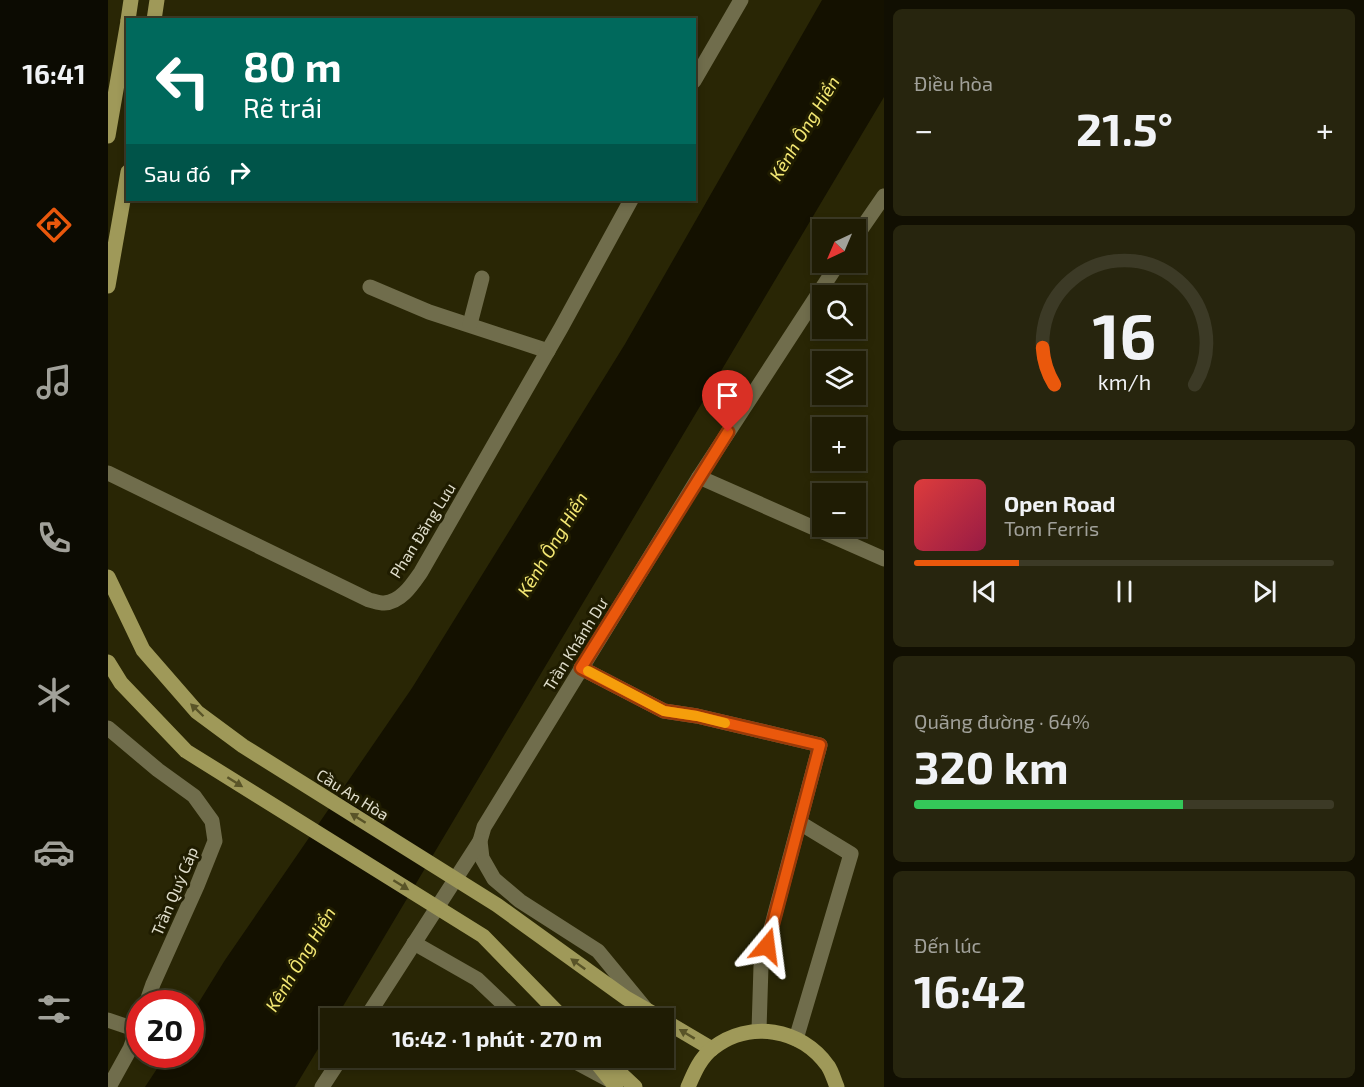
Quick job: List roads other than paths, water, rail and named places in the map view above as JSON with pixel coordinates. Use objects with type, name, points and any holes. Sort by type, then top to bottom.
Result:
[{"type":"main road","points":[[128,18],[131,0]]},
{"type":"main road","points":[[154,18],[157,0]]},
{"type":"main road","points":[[108,136],[126,32]]},
{"type":"main road","points":[[108,286],[112,243],[126,181]]},
{"type":"main road","name":"Cầu An Hòa","points":[[108,577],[143,650],[197,712],[243,746],[497,905],[626,998],[644,1008]]},
{"type":"main road","points":[[108,662],[121,683],[186,751],[483,936],[552,1008]]},
{"type":"main road","name":"Cầu An Hòa","points":[[674,1026],[712,1049]]},
{"type":"main road","points":[[688,1087],[695,1068],[712,1049],[733,1036],[759,1030],[786,1034],[810,1046],[828,1066],[837,1087]]},
{"type":"main road","points":[[601,1068],[615,1085]]},
{"type":"main road","points":[[615,1068],[635,1087]]},
{"type":"street","points":[[696,78],[741,0]]},
{"type":"street","points":[[866,222],[884,196]]},
{"type":"street","name":"Phan Đăng Lưu","points":[[108,473],[369,600],[384,603],[394,600],[407,591],[421,572],[549,351],[630,201]]},
{"type":"street","name":"Trần Khánh Dư","points":[[372,1008],[480,841],[484,827],[699,477],[832,273]]},
{"type":"street","points":[[470,324],[482,278]]},
{"type":"street","points":[[370,287],[429,312],[549,351]]},
{"type":"street","points":[[699,477],[884,559]]},
{"type":"street","points":[[581,668],[664,711],[697,716],[820,745],[761,966],[759,1030]]},
{"type":"street","name":"Trần Quý Cáp","points":[[108,728],[158,770],[194,796],[212,821],[215,842],[151,990]]},
{"type":"street","points":[[796,1039],[851,854],[800,823]]},
{"type":"street","points":[[480,841],[482,858],[494,879],[520,901],[598,951],[645,1008]]},
{"type":"street","points":[[414,943],[477,980],[507,1008]]},
{"type":"street","points":[[108,1020],[126,1024]]},
{"type":"street","points":[[109,1087],[126,1056]]},
{"type":"street","points":[[322,1087],[334,1068]]},
{"type":"street","points":[[585,1068],[615,1085]]},
{"type":"water","name":"Kênh Ông Hiển","points":[[822,0],[884,0],[884,97],[342,1008],[320,1008],[320,1046],[295,1087],[145,1087],[157,1068],[204,1068],[204,994],[412,688],[625,344]]}]
